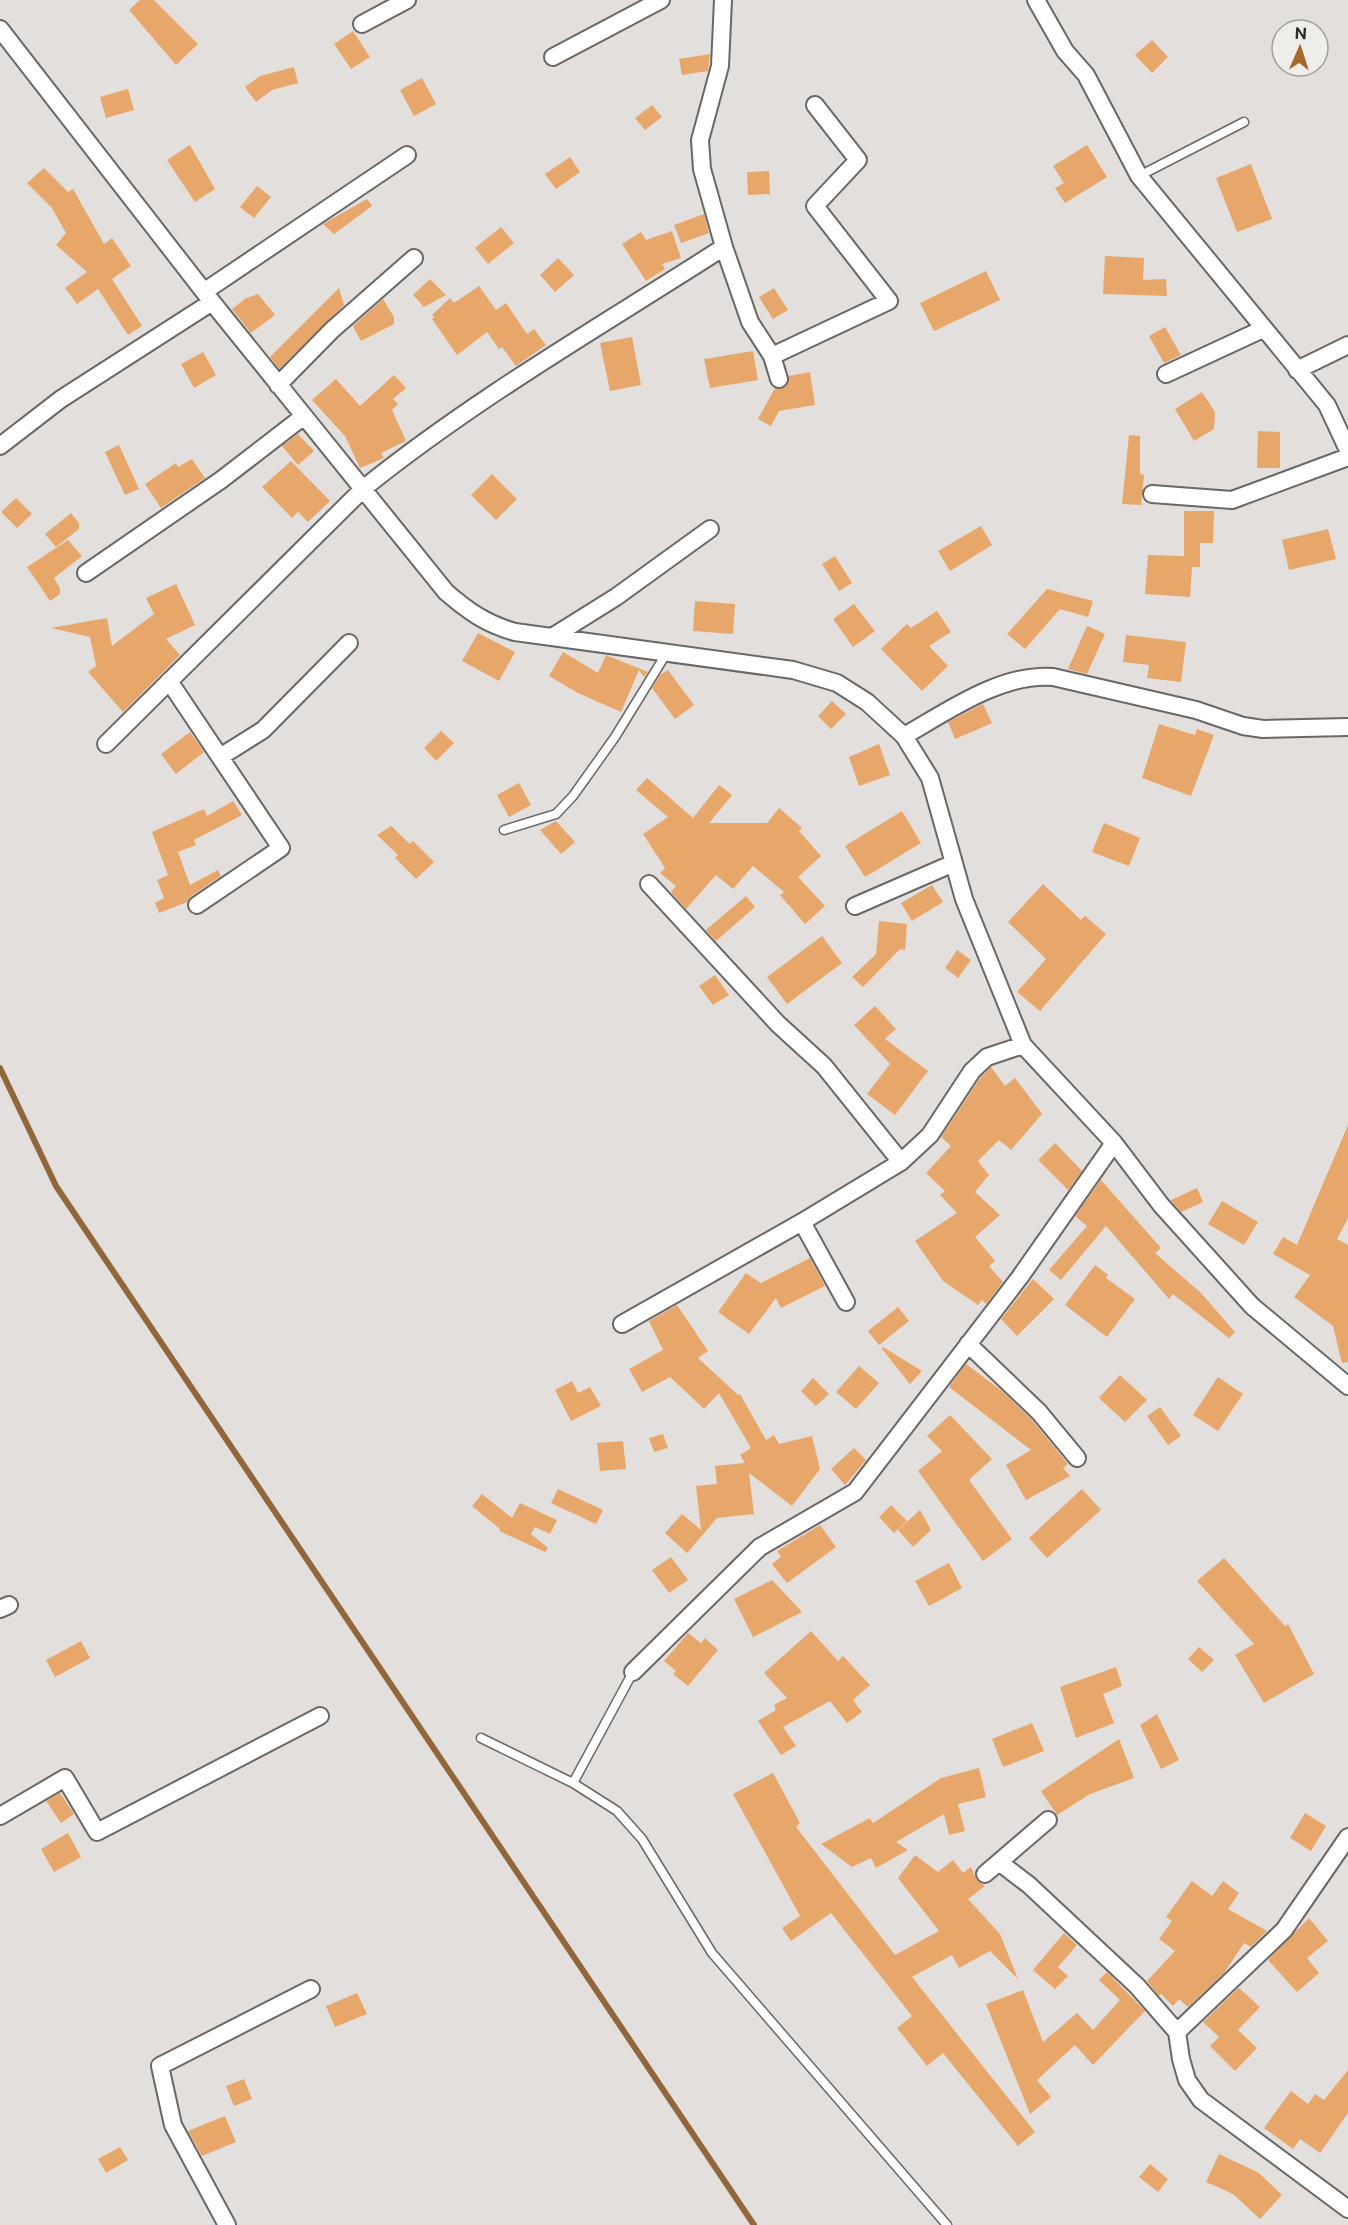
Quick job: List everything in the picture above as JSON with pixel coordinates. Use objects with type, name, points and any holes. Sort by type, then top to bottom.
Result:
[{"type":"street","points":[[362,24],[407,0]]},
{"type":"street","points":[[553,57],[661,0]]},
{"type":"street","points":[[723,0],[720,66],[700,140],[702,169],[724,247],[750,322],[771,356],[779,378]]},
{"type":"street","points":[[1036,0],[1065,51],[1086,75],[1138,176],[1327,405],[1348,450]]},
{"type":"street","points":[[0,29],[278,385],[364,488],[446,592],[474,616],[494,627],[666,654],[793,670],[837,682],[867,702],[904,736],[930,778],[964,898],[1023,1046],[1114,1143],[1161,1205],[1252,1306],[1348,1386]]},
{"type":"street","points":[[771,356],[889,301],[815,206],[858,160],[815,105]]},
{"type":"street","points":[[0,446],[61,399],[209,297],[407,155]]},
{"type":"street","points":[[106,744],[364,488],[409,452],[488,399],[724,247]]},
{"type":"street","points":[[278,385],[332,330],[414,258]]},
{"type":"street","points":[[1166,374],[1263,329]]},
{"type":"street","points":[[1298,370],[1348,345]]},
{"type":"street","points":[[86,573],[221,480],[304,416]]},
{"type":"street","points":[[1152,494],[1232,500],[1348,458]]},
{"type":"street","points":[[552,637],[616,597],[710,529]]},
{"type":"street","points":[[220,757],[263,730],[349,643]]},
{"type":"street","points":[[904,736],[977,696],[1034,676],[1053,677],[1196,710],[1243,726],[1263,729],[1348,727]]},
{"type":"street","points":[[170,681],[281,848],[197,905]]},
{"type":"street","points":[[855,906],[954,863]]},
{"type":"street","points":[[649,884],[778,1024],[824,1066],[901,1162]]},
{"type":"street","points":[[622,1324],[802,1222],[901,1162],[930,1135],[972,1071],[987,1057],[1023,1046]]},
{"type":"street","points":[[633,1672],[695,1607],[760,1547],[855,1492],[1020,1277],[1114,1143]]},
{"type":"street","points":[[802,1222],[846,1302]]},
{"type":"street","points":[[968,1344],[1040,1412],[1077,1458]]},
{"type":"street","points":[[0,1816],[65,1778],[97,1832],[320,1716]]},
{"type":"street","points":[[985,1874],[1048,1820]]},
{"type":"street","points":[[1177,2032],[1284,1930],[1348,1838]]},
{"type":"street","points":[[999,1862],[1029,1885],[1137,1986],[1177,2032],[1187,2080],[1201,2100],[1348,2209]]},
{"type":"street","points":[[227,2225],[173,2126],[160,2066],[311,1989]]},
{"type":"lane","points":[[1138,176],[1244,122]]},
{"type":"lane","points":[[504,830],[556,814],[562,808],[615,737],[666,654]]},
{"type":"lane","points":[[573,1783],[633,1672]]},
{"type":"lane","points":[[481,1738],[573,1783],[617,1811],[642,1839],[712,1953],[947,2225]]},
{"type":"building","points":[[140,0],[154,0],[198,44],[176,65],[129,10]]},
{"type":"building","points":[[353,31],[370,57],[351,69],[334,44]]},
{"type":"building","points":[[1152,40],[1168,57],[1152,73],[1135,55]]},
{"type":"building","points":[[710,54],[708,71],[682,75],[679,59]]},
{"type":"building","points":[[294,67],[298,83],[272,90],[256,102],[245,87],[260,76]]},
{"type":"building","points":[[422,78],[436,104],[414,116],[400,90]]},
{"type":"building","points":[[128,89],[134,110],[106,118],[100,97]]},
{"type":"building","points":[[652,105],[662,117],[645,130],[635,118]]},
{"type":"building","points":[[190,145],[215,189],[195,202],[167,160]]},
{"type":"building","points":[[1087,145],[1107,177],[1065,203],[1055,188],[1064,183],[1053,166]]},
{"type":"building","points":[[570,157],[580,172],[556,189],[545,174]]},
{"type":"building","points":[[1251,164],[1272,219],[1237,232],[1216,178]]},
{"type":"building","points":[[44,168],[68,192],[73,189],[104,244],[112,238],[131,266],[112,279],[142,326],[128,335],[98,289],[77,304],[65,288],[87,272],[56,245],[66,233],[52,208],[27,183]]},
{"type":"building","points":[[769,171],[770,194],[748,195],[747,172]]},
{"type":"building","points":[[257,186],[271,197],[254,218],[240,207]]},
{"type":"building","points":[[367,199],[372,206],[334,234],[323,224]]},
{"type":"building","points":[[704,214],[709,233],[681,243],[674,225]]},
{"type":"building","points":[[501,227],[514,243],[488,264],[475,248]]},
{"type":"building","points":[[672,231],[681,258],[662,264],[665,269],[646,281],[622,244],[641,232],[646,240]]},
{"type":"building","points":[[1105,256],[1144,258],[1143,280],[1166,279],[1167,296],[1103,294]]},
{"type":"building","points":[[558,258],[574,275],[555,292],[540,275]]},
{"type":"building","points":[[986,271],[1000,300],[934,331],[920,303]]},
{"type":"building","points":[[430,279],[446,295],[424,307],[413,295]]},
{"type":"building","points":[[479,286],[496,310],[506,303],[527,334],[534,329],[546,345],[516,366],[502,347],[499,349],[487,332],[457,355],[432,319],[434,317],[432,315],[450,298],[454,303]]},
{"type":"building","points":[[339,288],[344,305],[279,369],[270,357]]},
{"type":"building","points":[[774,288],[788,310],[773,319],[759,297]]},
{"type":"building","points":[[258,294],[275,315],[251,333],[232,309],[246,298]]},
{"type":"building","points":[[383,299],[394,317],[394,324],[361,341],[353,326]]},
{"type":"building","points":[[1165,327],[1181,355],[1164,363],[1149,336]]},
{"type":"building","points":[[632,337],[641,385],[610,391],[600,343]]},
{"type":"building","points":[[753,351],[758,380],[710,388],[704,359]]},
{"type":"building","points":[[203,352],[216,375],[194,388],[181,364]]},
{"type":"building","points":[[810,372],[815,405],[779,411],[771,426],[758,419],[775,388],[786,387],[789,376]]},
{"type":"building","points":[[394,375],[406,388],[393,399],[398,404],[392,410],[406,441],[381,453],[384,458],[360,468],[345,436],[312,400],[336,379],[360,406]]},
{"type":"building","points":[[1202,392],[1215,412],[1214,429],[1194,441],[1175,409]]},
{"type":"building","points":[[1258,431],[1280,432],[1280,468],[1257,468]]},
{"type":"building","points":[[298,434],[314,451],[298,465],[282,446]]},
{"type":"building","points":[[1129,435],[1140,436],[1140,474],[1144,475],[1141,505],[1122,504]]},
{"type":"building","points":[[119,445],[139,489],[125,495],[105,452]]},
{"type":"building","points":[[192,459],[205,478],[161,508],[145,484],[176,463],[178,467]]},
{"type":"building","points":[[291,461],[330,501],[308,522],[298,512],[292,518],[262,487]]},
{"type":"building","points":[[492,474],[517,499],[496,520],[471,495]]},
{"type":"building","points":[[16,498],[32,514],[17,528],[1,512]]},
{"type":"building","points":[[1184,511],[1214,511],[1213,543],[1200,543],[1200,567],[1192,567],[1190,597],[1145,594],[1148,555],[1184,556]]},
{"type":"building","points":[[71,513],[79,523],[79,529],[56,547],[45,534]]},
{"type":"building","points":[[981,526],[992,545],[950,571],[938,551]]},
{"type":"building","points":[[1328,529],[1336,559],[1289,570],[1282,540]]},
{"type":"building","points":[[68,540],[82,556],[54,578],[60,588],[60,594],[50,601],[27,567]]},
{"type":"building","points":[[835,556],[852,583],[839,591],[822,564]]},
{"type":"building","points":[[176,584],[195,625],[166,639],[180,655],[123,712],[88,672],[96,666],[90,637],[51,628],[107,618],[112,646],[154,614],[146,598]]},
{"type":"building","points":[[1047,589],[1093,601],[1088,617],[1060,609],[1025,649],[1007,634]]},
{"type":"building","points":[[695,601],[735,604],[733,634],[693,631]]},
{"type":"building","points":[[854,604],[875,631],[853,647],[833,619]]},
{"type":"building","points":[[937,611],[951,632],[929,646],[948,666],[922,691],[881,649],[907,624],[911,628]]},
{"type":"building","points":[[1087,626],[1105,634],[1087,674],[1068,669]]},
{"type":"building","points":[[478,633],[515,652],[499,681],[462,661]]},
{"type":"building","points":[[1126,635],[1186,642],[1181,682],[1147,678],[1149,665],[1123,662]]},
{"type":"building","points":[[563,652],[598,673],[606,655],[648,672],[644,677],[639,670],[621,712],[578,693],[549,676]]},
{"type":"building","points":[[668,670],[694,705],[675,719],[652,688],[660,675]]},
{"type":"building","points":[[832,701],[846,714],[831,729],[818,716]]},
{"type":"building","points":[[983,704],[992,723],[955,739],[948,722]]},
{"type":"building","points":[[1159,724],[1195,735],[1197,729],[1214,735],[1191,796],[1142,778]]},
{"type":"building","points":[[441,731],[454,743],[436,761],[424,748]]},
{"type":"building","points":[[190,732],[204,752],[176,774],[161,754]]},
{"type":"building","points":[[879,744],[890,775],[859,786],[849,757]]},
{"type":"building","points":[[647,778],[693,818],[719,785],[732,795],[709,823],[767,823],[779,808],[802,828],[799,831],[821,856],[798,877],[825,906],[805,924],[780,895],[784,892],[753,866],[733,889],[716,875],[686,909],[671,892],[676,886],[660,873],[665,868],[643,834],[668,817],[636,790]]},
{"type":"building","points":[[519,783],[531,805],[509,817],[497,795]]},
{"type":"building","points":[[233,801],[242,815],[194,840],[196,845],[178,852],[190,885],[218,870],[221,876],[191,896],[187,902],[159,913],[155,903],[164,898],[157,880],[168,875],[152,832],[204,809],[207,816]]},
{"type":"building","points":[[902,811],[921,843],[865,877],[845,846]]},
{"type":"building","points":[[556,821],[575,842],[561,854],[540,830]]},
{"type":"building","points":[[1104,823],[1140,838],[1129,866],[1092,852]]},
{"type":"building","points":[[391,826],[410,844],[413,841],[434,862],[416,879],[395,858],[398,855],[377,835]]},
{"type":"building","points":[[1043,884],[1081,920],[1085,916],[1106,934],[1040,1011],[1017,992],[1046,959],[1008,922]]},
{"type":"building","points":[[932,885],[943,902],[912,921],[901,903]]},
{"type":"building","points":[[746,896],[755,907],[716,941],[706,930]]},
{"type":"building","points":[[879,921],[907,924],[905,950],[900,949],[863,987],[852,977],[876,954]]},
{"type":"building","points":[[822,936],[842,963],[787,1004],[767,977]]},
{"type":"building","points":[[957,950],[971,960],[958,978],[945,968]]},
{"type":"building","points":[[715,975],[729,995],[713,1005],[699,986]]},
{"type":"building","points":[[875,1006],[896,1029],[885,1039],[928,1071],[895,1115],[867,1094],[890,1064],[854,1025]]},
{"type":"building","points":[[991,1067],[1005,1086],[1015,1078],[1042,1114],[1011,1150],[999,1140],[978,1161],[989,1175],[975,1192],[1000,1215],[975,1237],[995,1261],[989,1266],[1003,1282],[986,1304],[982,1300],[978,1305],[943,1281],[915,1241],[957,1213],[940,1195],[945,1191],[926,1173],[951,1146],[941,1137],[980,1078]]},
{"type":"building","points":[[1348,1125],[1348,1218],[1337,1239],[1348,1245],[1348,1362],[1342,1363],[1333,1326],[1294,1297],[1310,1275],[1273,1254],[1283,1237],[1297,1245]]},
{"type":"building","points":[[1055,1143],[1082,1171],[1068,1190],[1038,1160]]},
{"type":"building","points":[[1101,1180],[1161,1248],[1155,1253],[1201,1293],[1235,1332],[1229,1338],[1173,1294],[1169,1299],[1106,1226],[1061,1280],[1049,1270],[1087,1226],[1075,1216]]},
{"type":"building","points":[[1197,1188],[1203,1202],[1181,1212],[1171,1200]]},
{"type":"building","points":[[1222,1201],[1258,1222],[1244,1245],[1208,1224]]},
{"type":"building","points":[[810,1258],[825,1286],[781,1308],[776,1298],[749,1334],[718,1312],[746,1273],[761,1283]]},
{"type":"building","points":[[1095,1265],[1108,1275],[1106,1278],[1135,1299],[1107,1337],[1065,1305]]},
{"type":"building","points":[[1033,1279],[1054,1299],[1017,1336],[1001,1319]]},
{"type":"building","points":[[677,1305],[708,1351],[698,1358],[738,1395],[740,1394],[766,1440],[774,1435],[779,1444],[812,1436],[820,1469],[792,1506],[749,1473],[754,1514],[717,1518],[687,1553],[665,1533],[682,1514],[701,1530],[696,1486],[717,1484],[715,1466],[745,1463],[740,1455],[751,1448],[719,1393],[704,1409],[670,1377],[642,1392],[629,1369],[663,1350],[649,1321]]},
{"type":"building","points":[[898,1307],[909,1321],[879,1345],[868,1331]]},
{"type":"building","points":[[883,1347],[922,1371],[910,1384],[882,1349]]},
{"type":"building","points":[[966,1364],[1002,1391],[1031,1419],[1068,1464],[1063,1468],[1070,1476],[1026,1500],[1006,1465],[1031,1450],[949,1387]]},
{"type":"building","points":[[859,1366],[879,1383],[856,1409],[836,1392]]},
{"type":"building","points":[[1120,1375],[1147,1400],[1125,1422],[1099,1398]]},
{"type":"building","points":[[1218,1377],[1243,1394],[1218,1431],[1193,1415]]},
{"type":"building","points":[[813,1378],[829,1394],[816,1406],[801,1391]]},
{"type":"building","points":[[572,1381],[578,1393],[590,1387],[601,1406],[571,1421],[555,1390]]},
{"type":"building","points":[[1160,1407],[1181,1436],[1168,1445],[1147,1416]]},
{"type":"building","points":[[950,1415],[992,1459],[969,1480],[1012,1539],[983,1561],[918,1471],[942,1451],[927,1436]]},
{"type":"building","points":[[663,1434],[668,1448],[654,1452],[649,1438]]},
{"type":"building","points":[[623,1441],[626,1469],[600,1471],[597,1443]]},
{"type":"building","points":[[854,1448],[866,1460],[845,1485],[831,1469]]},
{"type":"building","points":[[558,1489],[603,1510],[596,1524],[551,1503]]},
{"type":"building","points":[[1082,1489],[1101,1510],[1047,1558],[1029,1538]]},
{"type":"building","points":[[482,1494],[512,1518],[520,1503],[557,1520],[550,1534],[535,1527],[531,1534],[548,1548],[545,1552],[499,1531],[500,1529],[472,1506]]},
{"type":"building","points":[[891,1505],[907,1521],[894,1533],[879,1517]]},
{"type":"building","points":[[920,1510],[931,1530],[913,1547],[898,1530]]},
{"type":"building","points":[[820,1525],[836,1547],[787,1583],[772,1564],[781,1557],[777,1551]]},
{"type":"building","points":[[671,1557],[688,1580],[669,1593],[652,1570]]},
{"type":"building","points":[[1224,1558],[1285,1626],[1288,1624],[1314,1674],[1264,1703],[1235,1655],[1254,1644],[1197,1581]]},
{"type":"building","points":[[949,1563],[962,1588],[929,1606],[915,1581]]},
{"type":"building","points":[[772,1580],[802,1612],[753,1637],[734,1599]]},
{"type":"building","points":[[811,1631],[838,1661],[843,1656],[870,1685],[853,1700],[862,1712],[847,1723],[830,1701],[783,1727],[796,1746],[781,1755],[758,1721],[776,1710],[774,1705],[787,1698],[764,1673]]},
{"type":"building","points":[[688,1633],[701,1643],[705,1638],[718,1650],[688,1686],[673,1674],[676,1671],[664,1661]]},
{"type":"building","points":[[81,1641],[90,1658],[55,1677],[46,1660]]},
{"type":"building","points":[[1199,1647],[1214,1660],[1202,1672],[1188,1659]]},
{"type":"building","points":[[1116,1667],[1122,1686],[1103,1694],[1114,1723],[1076,1738],[1060,1687]]},
{"type":"building","points":[[1157,1714],[1179,1760],[1161,1769],[1140,1725]]},
{"type":"building","points":[[1032,1723],[1044,1751],[1003,1767],[992,1739]]},
{"type":"building","points":[[1119,1739],[1134,1778],[1090,1794],[1057,1815],[1041,1791]]},
{"type":"building","points":[[979,1768],[986,1797],[958,1804],[965,1831],[949,1835],[944,1814],[896,1842],[908,1850],[876,1868],[871,1858],[852,1867],[821,1844],[870,1818],[873,1823],[941,1778]]},
{"type":"building","points":[[773,1773],[800,1823],[796,1827],[895,1955],[939,1931],[898,1878],[915,1855],[938,1872],[953,1860],[963,1873],[971,1867],[977,1880],[985,1886],[968,1899],[1000,1934],[1018,1979],[990,1951],[959,1968],[952,1955],[912,1977],[1035,2132],[1018,2146],[943,2053],[927,2066],[897,2028],[912,2016],[831,1913],[791,1941],[782,1928],[800,1916],[733,1794]]},
{"type":"building","points":[[60,1793],[74,1814],[61,1823],[46,1801]]},
{"type":"building","points":[[1305,1813],[1326,1826],[1311,1851],[1290,1838]]},
{"type":"building","points":[[68,1833],[81,1857],[54,1872],[41,1849]]},
{"type":"building","points":[[1192,1881],[1212,1896],[1223,1881],[1239,1893],[1228,1909],[1267,1931],[1251,1947],[1244,1943],[1224,1973],[1188,2007],[1179,1999],[1173,2006],[1161,1994],[1159,1996],[1147,1981],[1175,1951],[1159,1939],[1172,1921],[1166,1917]]},
{"type":"building","points":[[1309,1918],[1328,1941],[1307,1958],[1319,1973],[1297,1992],[1268,1960]]},
{"type":"building","points":[[1064,1933],[1077,1945],[1058,1967],[1068,1976],[1055,1989],[1033,1970]]},
{"type":"building","points":[[1107,1972],[1145,2011],[1093,2065],[1075,2045],[1037,2080],[1051,2097],[1030,2114],[986,2004],[1023,1990],[1043,2042],[1077,2013],[1093,2030],[1120,2000],[1099,1980]]},
{"type":"building","points":[[1239,1988],[1260,2007],[1238,2030],[1257,2048],[1235,2071],[1210,2046],[1219,2037],[1203,2022]]},
{"type":"building","points":[[357,1993],[367,2014],[335,2027],[326,2006]]},
{"type":"building","points":[[1348,2070],[1348,2113],[1320,2153],[1300,2139],[1293,2149],[1264,2128],[1291,2091],[1308,2104],[1315,2094],[1324,2100]]},
{"type":"building","points":[[244,2079],[252,2099],[234,2106],[226,2086]]},
{"type":"building","points":[[225,2116],[236,2142],[202,2156],[188,2131]]},
{"type":"building","points":[[120,2147],[128,2160],[106,2173],[98,2159]]},
{"type":"building","points":[[1219,2154],[1259,2173],[1282,2195],[1260,2219],[1233,2194],[1206,2182]]},
{"type":"building","points":[[1150,2164],[1168,2179],[1158,2192],[1139,2177]]},
{"type":"waterway","points":[[0,1068],[56,1186],[754,2225]]}]
